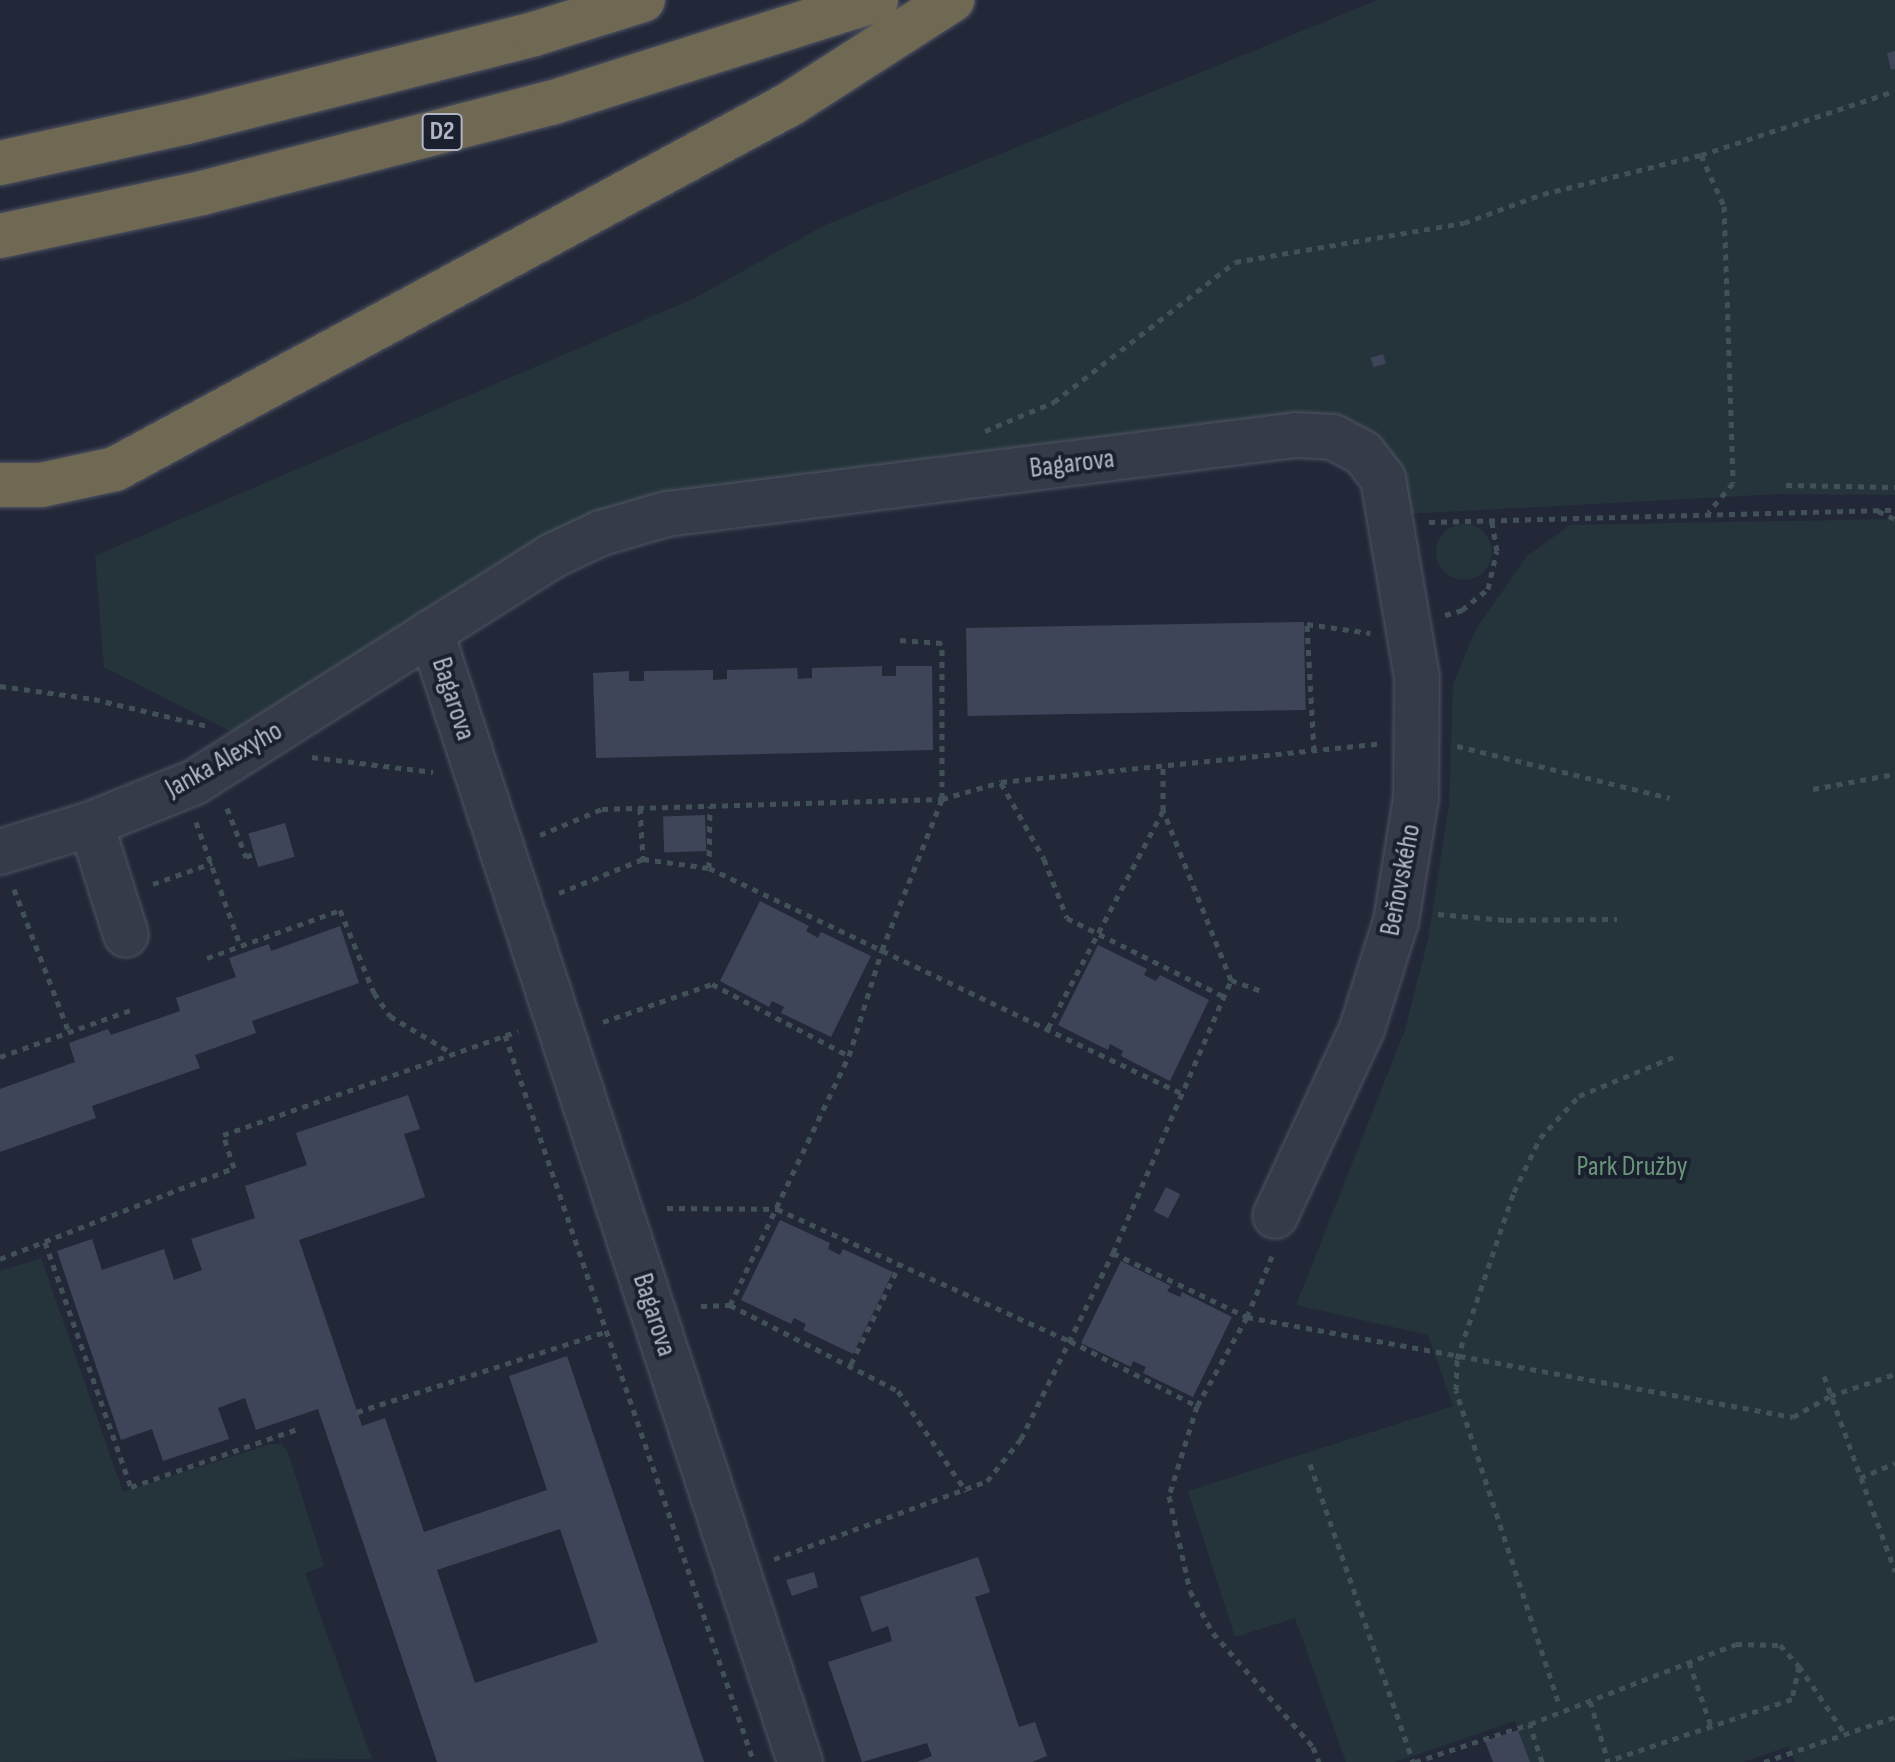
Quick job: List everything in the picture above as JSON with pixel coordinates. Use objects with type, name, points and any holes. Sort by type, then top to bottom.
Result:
[{"type":"highway","points":[[0,163],[473,49],[643,0]]},
{"type":"highway","name":"D2","points":[[0,236],[202,193],[551,103],[876,0]]},
{"type":"highway","points":[[0,485],[54,484],[115,469],[790,104],[952,0]]},
{"type":"street","name":"Bagarova","points":[[800,1762],[431,632],[552,556],[601,533],[667,514],[1296,435],[1333,437],[1363,453],[1383,479],[1406,523]]},
{"type":"street","name":"Beňovského","points":[[1275,1216],[1362,1029],[1396,921],[1416,798],[1417,677],[1406,523]]},
{"type":"street","name":"Janka Alexyho","points":[[5,864],[91,824],[195,782],[431,632]]},
{"type":"street","points":[[91,824],[126,935]]},
{"type":"path","points":[[972,437],[1054,402],[1235,262],[1464,223],[1543,194],[1701,155],[1895,91]]},
{"type":"path","points":[[1701,155],[1724,206],[1733,483],[1708,513]]},
{"type":"path","points":[[1786,485],[1895,487]]},
{"type":"path","points":[[1875,509],[1895,519]]},
{"type":"path","points":[[1406,523],[1491,518],[1895,510]]},
{"type":"path","points":[[1432,618],[1462,610],[1488,589],[1497,551],[1491,518]]},
{"type":"path","points":[[1314,751],[1307,624],[1351,627],[1371,634],[1377,643]]},
{"type":"path","points":[[730,1305],[849,1056],[882,950],[942,799],[942,643],[899,640]]},
{"type":"path","points":[[1443,742],[1670,798]]},
{"type":"path","points":[[539,835],[602,809],[942,799],[1001,782],[1393,743]]},
{"type":"path","points":[[762,1564],[966,1491],[1005,1463],[1070,1341],[1113,1253],[1231,980],[1163,810],[1163,766]]},
{"type":"path","points":[[1813,789],[1895,774]]},
{"type":"path","points":[[1001,782],[1044,859],[1067,918],[1225,997]]},
{"type":"path","points":[[222,796],[246,857],[255,853]]},
{"type":"path","points":[[709,868],[710,806]]},
{"type":"path","points":[[640,808],[643,859]]},
{"type":"path","points":[[192,810],[240,944]]},
{"type":"path","points":[[1048,1029],[1163,810]]},
{"type":"path","points":[[558,893],[643,859],[709,868],[1183,1094]]},
{"type":"path","points":[[149,886],[212,863]]},
{"type":"path","points":[[5,864],[69,1032]]},
{"type":"path","points":[[207,958],[340,910],[374,993],[390,1016],[453,1054]]},
{"type":"path","points":[[1422,912],[1506,920],[1617,919]]},
{"type":"path","points":[[1231,980],[1264,992]]},
{"type":"path","points":[[603,1022],[712,984],[849,1056]]},
{"type":"path","points":[[0,1057],[133,1009]]},
{"type":"path","points":[[0,1259],[234,1168],[223,1135],[531,1026]]},
{"type":"path","points":[[505,1035],[754,1762]]},
{"type":"path","points":[[1558,1701],[1456,1390],[1457,1359],[1514,1192],[1540,1138],[1579,1096],[1673,1057]]},
{"type":"path","points":[[667,1208],[777,1209],[1070,1341],[1197,1406]]},
{"type":"path","points":[[1275,1216],[1278,1242],[1247,1317],[1197,1406],[1169,1496],[1190,1591],[1213,1633],[1313,1747],[1319,1762]]},
{"type":"path","points":[[45,1242],[131,1487],[300,1428]]},
{"type":"path","points":[[1113,1253],[1247,1317],[1457,1359],[1793,1417],[1830,1396],[1895,1374]]},
{"type":"path","points":[[851,1364],[900,1264]]},
{"type":"path","points":[[701,1306],[730,1305],[851,1364],[898,1391],[966,1491]]},
{"type":"path","points":[[357,1412],[605,1332]]},
{"type":"path","points":[[1824,1376],[1895,1571]]},
{"type":"path","points":[[1860,1478],[1895,1463]]},
{"type":"path","points":[[1310,1464],[1414,1762],[1530,1724],[1736,1644],[1780,1645],[1799,1666],[1845,1734]]},
{"type":"path","points":[[1689,1662],[1711,1726]]},
{"type":"path","points":[[1590,1701],[1607,1762],[1792,1699],[1799,1666]]},
{"type":"path","points":[[1764,1762],[1895,1717]]},
{"type":"path","points":[[1530,1724],[1542,1762]]},
{"type":"green space","points":[[1378,0],[1895,0],[1895,495],[1780,494],[1406,514],[1381,444],[576,521],[510,556],[232,732],[104,667],[95,556],[695,298],[823,226]]},
{"type":"green space","name":"Park Družby","points":[[1895,519],[1895,1762],[1795,1762],[1789,1746],[1743,1762],[1530,1762],[1515,1721],[1395,1762],[1346,1762],[1295,1618],[1235,1637],[1188,1491],[1453,1406],[1428,1335],[1296,1305],[1405,1030],[1428,939],[1449,806],[1453,684],[1476,629],[1527,556],[1570,525]]},
{"type":"green space","points":[[1464,524],[1484,532],[1492,552],[1484,572],[1464,580],[1444,572],[1436,552],[1444,532]]},
{"type":"green space","points":[[41,1258],[123,1492],[271,1444],[281,1444],[288,1452],[324,1566],[305,1573],[372,1759],[0,1762],[0,1271]]},
{"type":"building","points":[[1895,51],[1895,69],[1891,70],[1887,53]]},
{"type":"building","points":[[1383,354],[1386,364],[1373,367],[1371,358]]},
{"type":"building","points":[[1304,622],[1306,710],[968,716],[966,628]]},
{"type":"building","points":[[882,666],[882,676],[896,676],[896,666],[932,666],[933,750],[596,758],[593,673],[629,671],[629,681],[644,681],[644,671],[713,670],[713,680],[727,679],[727,670],[797,668],[798,679],[812,678],[812,668]]},
{"type":"building","points":[[705,815],[706,851],[664,852],[663,816]]},
{"type":"building","points":[[285,823],[295,857],[258,867],[248,833]]},
{"type":"building","points":[[760,901],[809,926],[806,931],[818,938],[821,932],[871,956],[831,1037],[781,1013],[784,1007],[772,1001],[769,1007],[720,981]]},
{"type":"building","points":[[340,926],[359,983],[252,1021],[256,1033],[195,1055],[200,1068],[92,1106],[96,1118],[0,1152],[0,1089],[75,1062],[69,1043],[108,1029],[111,1035],[180,1011],[176,998],[236,977],[229,958],[269,944],[271,951]]},
{"type":"building","points":[[1098,945],[1147,969],[1144,975],[1156,981],[1160,975],[1209,1000],[1170,1081],[1121,1056],[1123,1051],[1110,1044],[1108,1050],[1058,1025]]},
{"type":"building","points":[[408,1095],[420,1129],[404,1134],[425,1197],[299,1240],[362,1426],[385,1418],[424,1532],[547,1490],[509,1376],[567,1356],[704,1762],[437,1762],[318,1409],[256,1430],[245,1398],[218,1408],[229,1439],[163,1461],[152,1429],[121,1440],[57,1251],[92,1239],[102,1270],[164,1249],[174,1280],[202,1270],[191,1239],[255,1218],[245,1186],[307,1165],[296,1133]],"holes":[[[560,1529],[598,1642],[475,1683],[437,1570]]]},
{"type":"building","points":[[1166,1187],[1180,1194],[1168,1218],[1154,1211]]},
{"type":"building","points":[[780,1220],[830,1243],[828,1249],[840,1255],[843,1249],[893,1272],[853,1354],[803,1330],[806,1324],[794,1318],[791,1324],[741,1300]]},
{"type":"building","points":[[1121,1261],[1171,1286],[1167,1291],[1180,1297],[1182,1292],[1232,1317],[1193,1397],[1143,1373],[1146,1367],[1133,1361],[1131,1367],[1081,1343]]},
{"type":"building","points":[[978,1557],[990,1592],[975,1597],[1019,1727],[1035,1722],[1047,1756],[1032,1762],[917,1762],[932,1756],[927,1743],[862,1762],[828,1662],[892,1641],[888,1626],[872,1632],[860,1597]]},
{"type":"building","points":[[814,1572],[818,1587],[792,1596],[786,1580]]},
{"type":"building","points":[[1518,1730],[1530,1762],[1493,1762],[1485,1741]]}]
